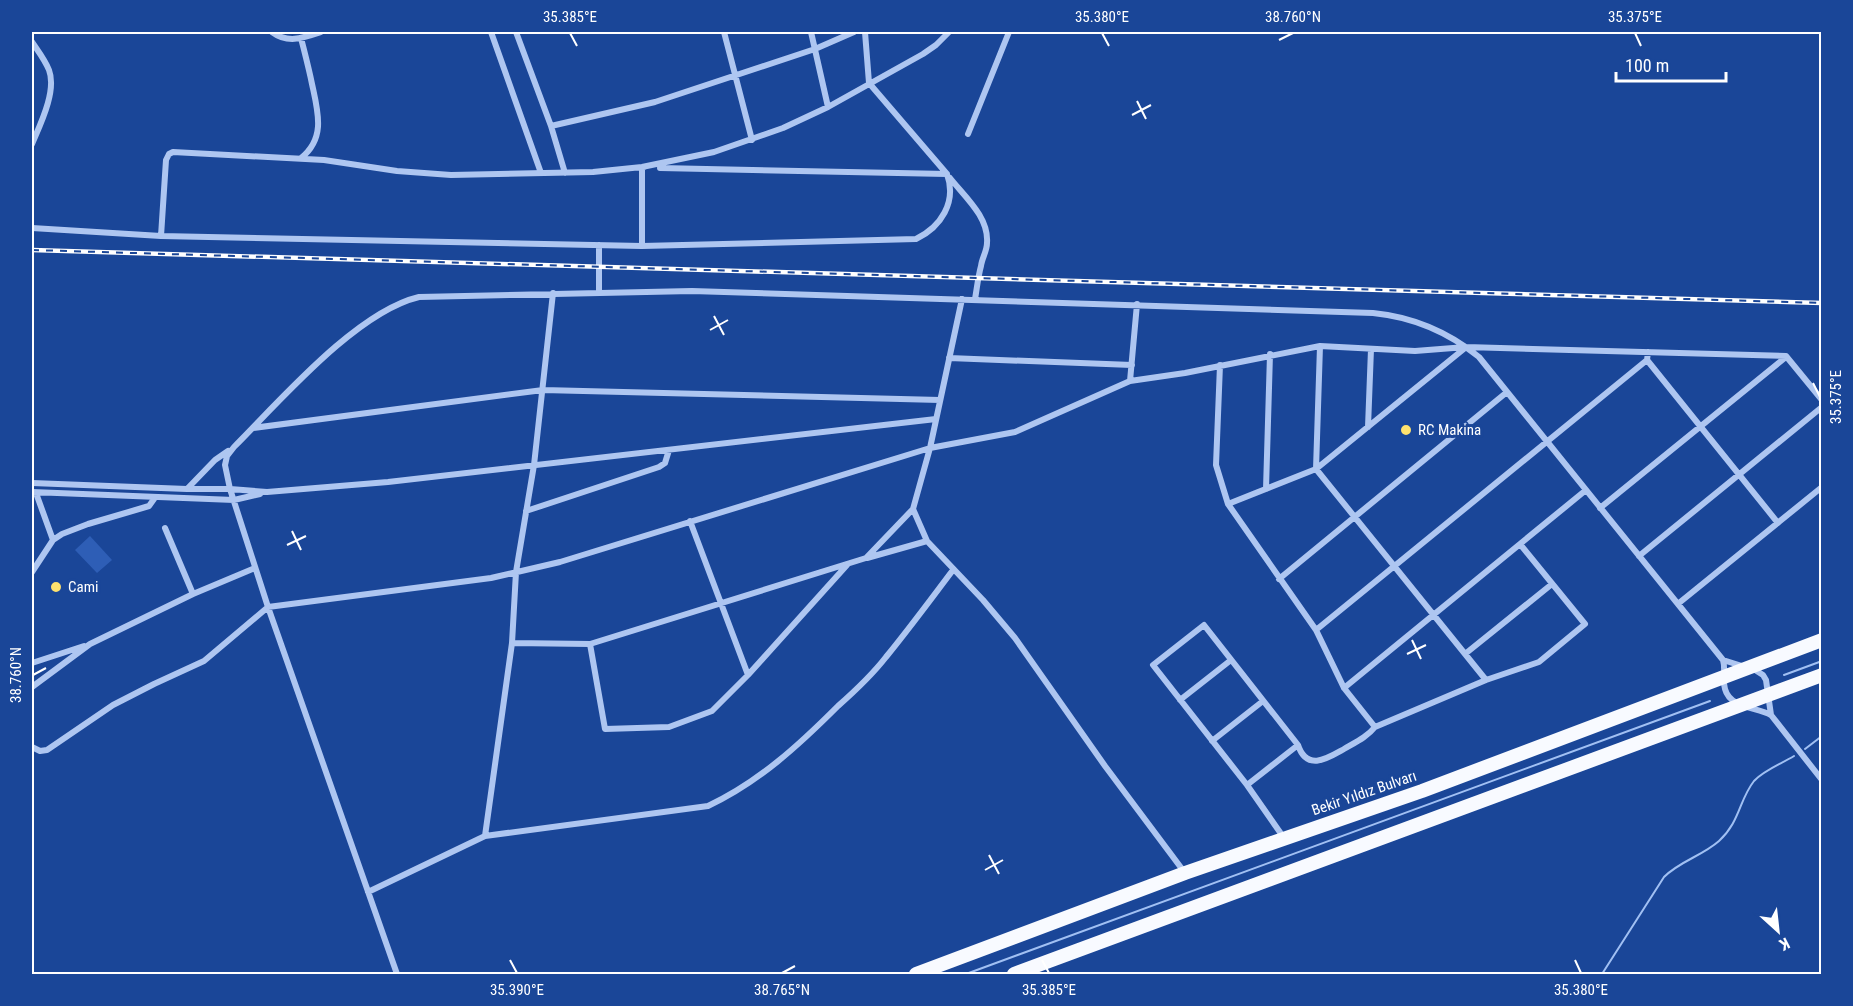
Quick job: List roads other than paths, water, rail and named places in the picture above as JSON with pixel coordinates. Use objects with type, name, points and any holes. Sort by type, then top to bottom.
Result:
[{"type":"main road","name":"Bekir Yıldız Bulvarı","points":[[916,975],[1185,873],[1422,790],[1821,640]]},
{"type":"main road","points":[[1014,975],[1821,675]]},
{"type":"street","points":[[272,32],[283,38],[294,40],[321,32]]},
{"type":"street","points":[[491,32],[541,173]]},
{"type":"street","points":[[516,32],[551,126],[565,173]]},
{"type":"street","points":[[724,32],[752,140]]},
{"type":"street","points":[[812,32],[828,107]]},
{"type":"street","points":[[551,126],[655,102],[815,49],[854,32]]},
{"type":"street","points":[[865,32],[869,83],[977,211],[986,229],[987,246],[981,262],[975,299]]},
{"type":"street","points":[[161,236],[166,160],[171,153],[324,160],[424,173],[565,173],[642,167],[690,159],[783,128],[828,107],[930,50],[949,32]]},
{"type":"street","points":[[969,134],[1009,32]]},
{"type":"street","points":[[301,159],[316,140],[320,122],[302,38]]},
{"type":"street","points":[[32,42],[48,68],[51,80],[43,116],[32,144]]},
{"type":"street","points":[[642,167],[947,175]]},
{"type":"street","points":[[642,167],[642,246]]},
{"type":"street","points":[[32,228],[161,236],[642,246],[916,239],[933,229],[948,207],[951,194],[947,175]]},
{"type":"street","points":[[598,245],[599,292]]},
{"type":"street","points":[[398,975],[268,607],[230,489],[225,465],[227,456],[234,447],[325,356],[373,317],[408,299],[430,295],[692,291],[962,298],[1386,314],[1425,324],[1450,336],[1479,357],[1723,660],[1725,689],[1729,697],[1734,702],[1771,715]]},
{"type":"street","points":[[485,836],[512,643],[516,573],[534,465],[553,293]]},
{"type":"street","points":[[866,558],[913,509],[930,448],[962,298]]},
{"type":"street","points":[[1130,381],[1137,304]]},
{"type":"street","points":[[1320,346],[1317,469],[1486,680]]},
{"type":"street","points":[[32,747],[40,751],[47,750],[113,705],[204,660],[268,607],[491,578],[560,562],[930,448],[1015,432],[1130,381],[1185,373],[1270,354],[1320,346],[1415,351],[1466,347],[1648,352],[1786,356],[1821,400]]},
{"type":"street","points":[[1228,504],[1317,469],[1466,347]]},
{"type":"street","points":[[1368,427],[1371,349]]},
{"type":"street","points":[[1316,630],[1647,360],[1648,352]]},
{"type":"street","points":[[1266,489],[1270,354]]},
{"type":"street","points":[[1600,508],[1786,356]]},
{"type":"street","points":[[949,358],[1131,365]]},
{"type":"street","points":[[1647,360],[1778,523]]},
{"type":"street","points":[[1220,365],[1216,465],[1228,504],[1316,630],[1344,688],[1375,727]]},
{"type":"street","points":[[252,429],[543,390],[940,400]]},
{"type":"street","points":[[1279,579],[1507,392]]},
{"type":"street","points":[[1639,556],[1821,407]]},
{"type":"street","points":[[53,540],[34,492],[154,499],[234,500],[267,492],[388,482],[936,419]]},
{"type":"street","points":[[187,489],[215,460],[234,447]]},
{"type":"street","points":[[526,511],[659,467],[665,464],[669,450]]},
{"type":"street","points":[[32,483],[267,492]]},
{"type":"street","points":[[1679,603],[1821,487]]},
{"type":"street","points":[[1344,688],[1586,490]]},
{"type":"street","points":[[32,572],[53,540],[81,526],[149,506],[154,499]]},
{"type":"street","points":[[913,509],[927,541],[983,600],[1015,638],[1105,766],[1185,873]]},
{"type":"street","points":[[690,521],[748,675]]},
{"type":"street","points":[[165,528],[193,594]]},
{"type":"street","points":[[512,643],[590,644],[927,541]]},
{"type":"street","points":[[1284,837],[1247,785],[1153,665],[1204,625],[1305,757],[1312,761],[1320,761],[1368,736],[1375,727],[1486,680],[1539,662],[1585,624],[1520,544]]},
{"type":"street","points":[[590,644],[605,729],[669,727],[712,711],[748,675],[848,564]]},
{"type":"street","points":[[32,663],[90,644],[193,594],[255,568]]},
{"type":"street","points":[[368,892],[485,836],[708,806],[731,795],[781,760],[857,688],[885,659],[953,570]]},
{"type":"street","points":[[1465,654],[1552,584]]},
{"type":"street","points":[[32,687],[90,644]]},
{"type":"street","points":[[1180,700],[1231,660]]},
{"type":"street","points":[[1723,660],[1750,667],[1763,675],[1771,715],[1821,780]]},
{"type":"street","points":[[1212,741],[1263,701]]},
{"type":"street","points":[[1247,785],[1298,745]]},
{"type":"waterway","points":[[1784,675],[1822,661]]},
{"type":"waterway","points":[[966,974],[1710,701]]},
{"type":"waterway","points":[[1805,749],[1822,736]]},
{"type":"waterway","points":[[1602,974],[1664,877],[1719,841],[1731,826],[1754,781],[1768,770],[1794,756]]},
{"type":"railway","points":[[32,250],[1822,303]]},
{"type":"place","name":"RC Makina","points":[[1406,430]]},
{"type":"place","name":"Cami","points":[[56,587]]}]
